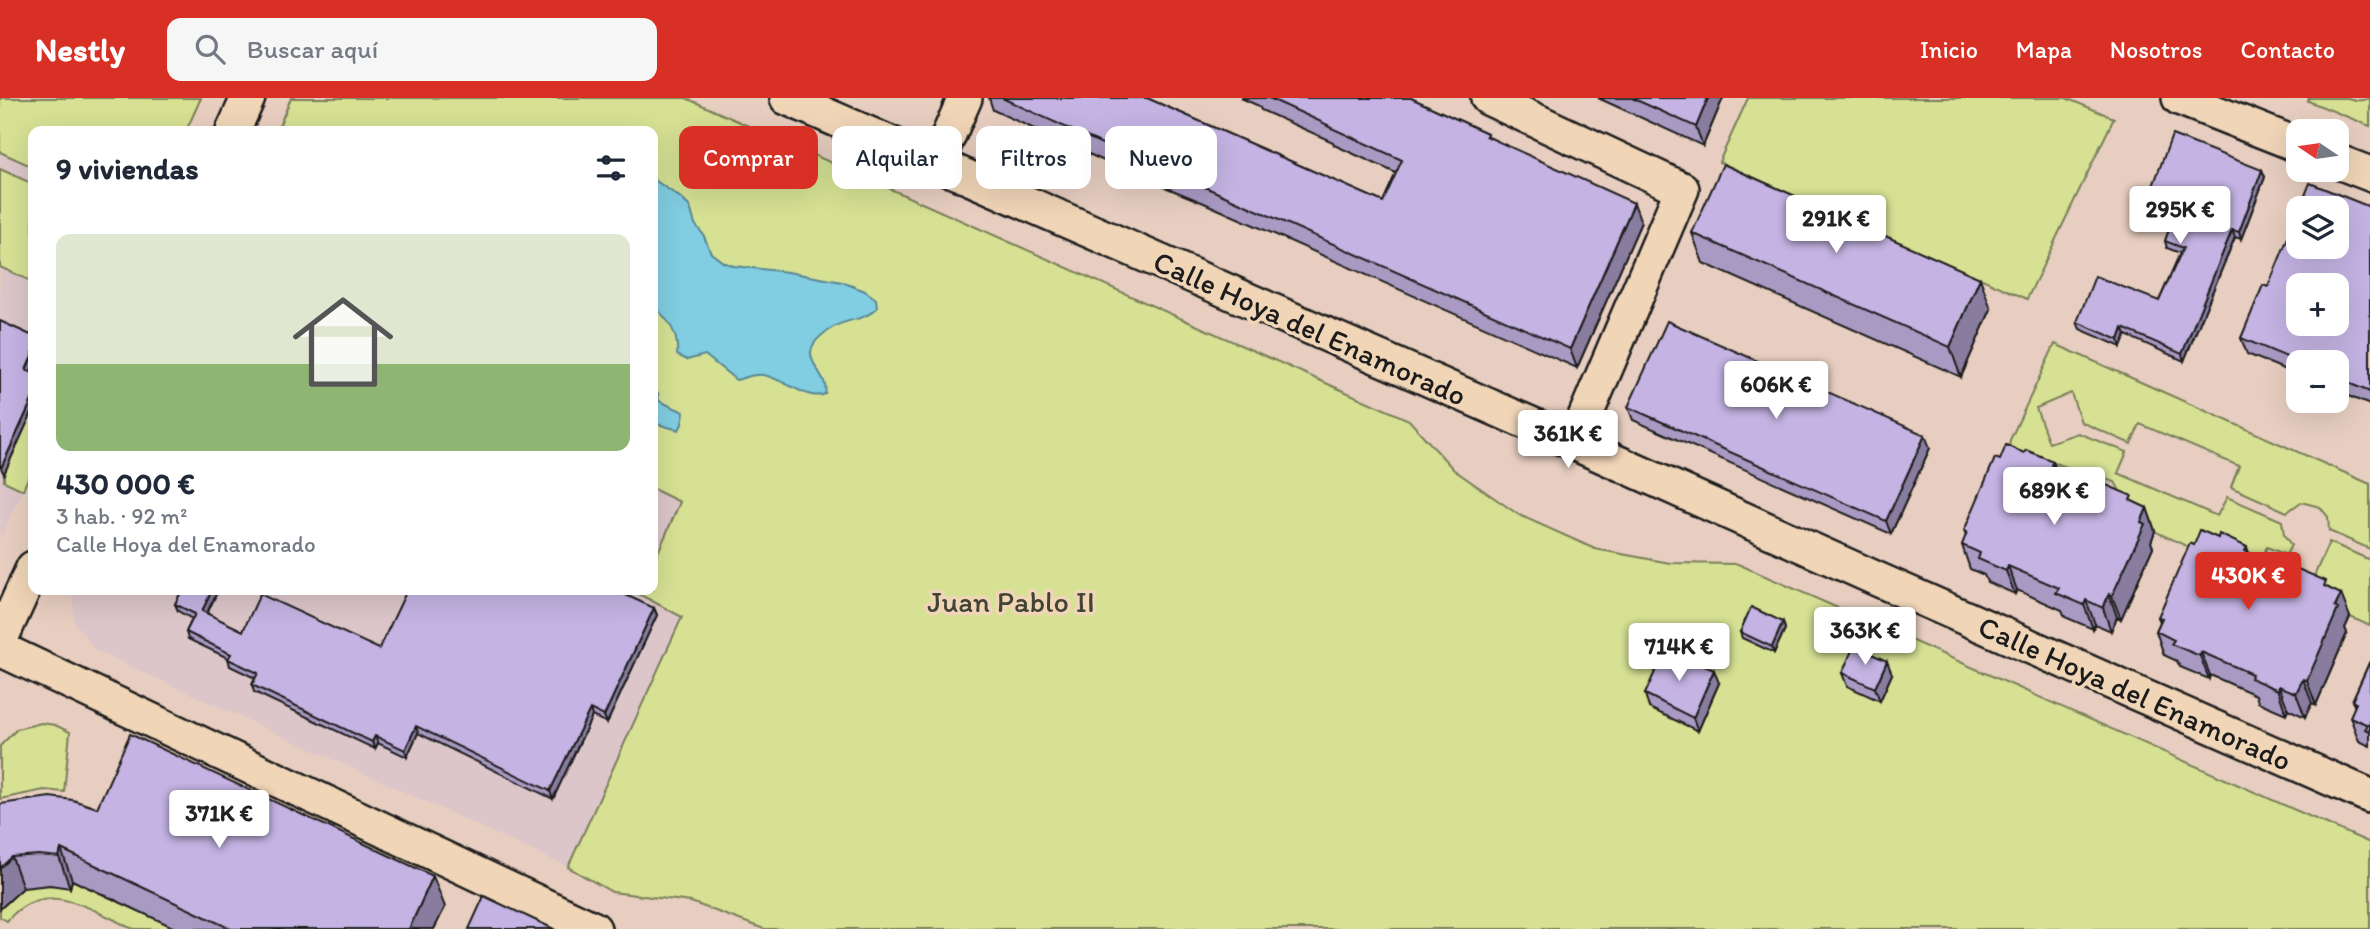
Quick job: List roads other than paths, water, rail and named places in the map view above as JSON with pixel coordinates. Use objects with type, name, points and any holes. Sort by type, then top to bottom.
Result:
[{"type":"street","points":[[235,126],[248,98]]},
{"type":"street","name":"Calle Hoya del Enamorado","points":[[787,98],[850,126]]},
{"type":"street","points":[[953,126],[965,98]]},
{"type":"street","points":[[1488,98],[1682,189],[1574,443]]},
{"type":"street","points":[[2179,98],[2286,140]]},
{"type":"street","points":[[2349,166],[2370,174]]},
{"type":"street","name":"Calle Hoya del Enamorado","points":[[962,175],[2370,796]]},
{"type":"street","points":[[0,641],[28,579]]},
{"type":"street","points":[[0,649],[594,929]]},
{"type":"water","points":[[658,182],[690,207],[695,224],[703,234],[711,253],[723,262],[734,266],[842,282],[865,291],[876,299],[877,308],[832,328],[812,347],[811,355],[825,385],[825,394],[818,396],[763,375],[736,380],[705,355],[687,360],[677,355],[676,341],[658,311]]},
{"type":"water","points":[[658,393],[659,401],[684,412],[679,430],[658,424]]},
{"type":"park label","name":"Juan Pablo II","points":[[1011,601]]}]
